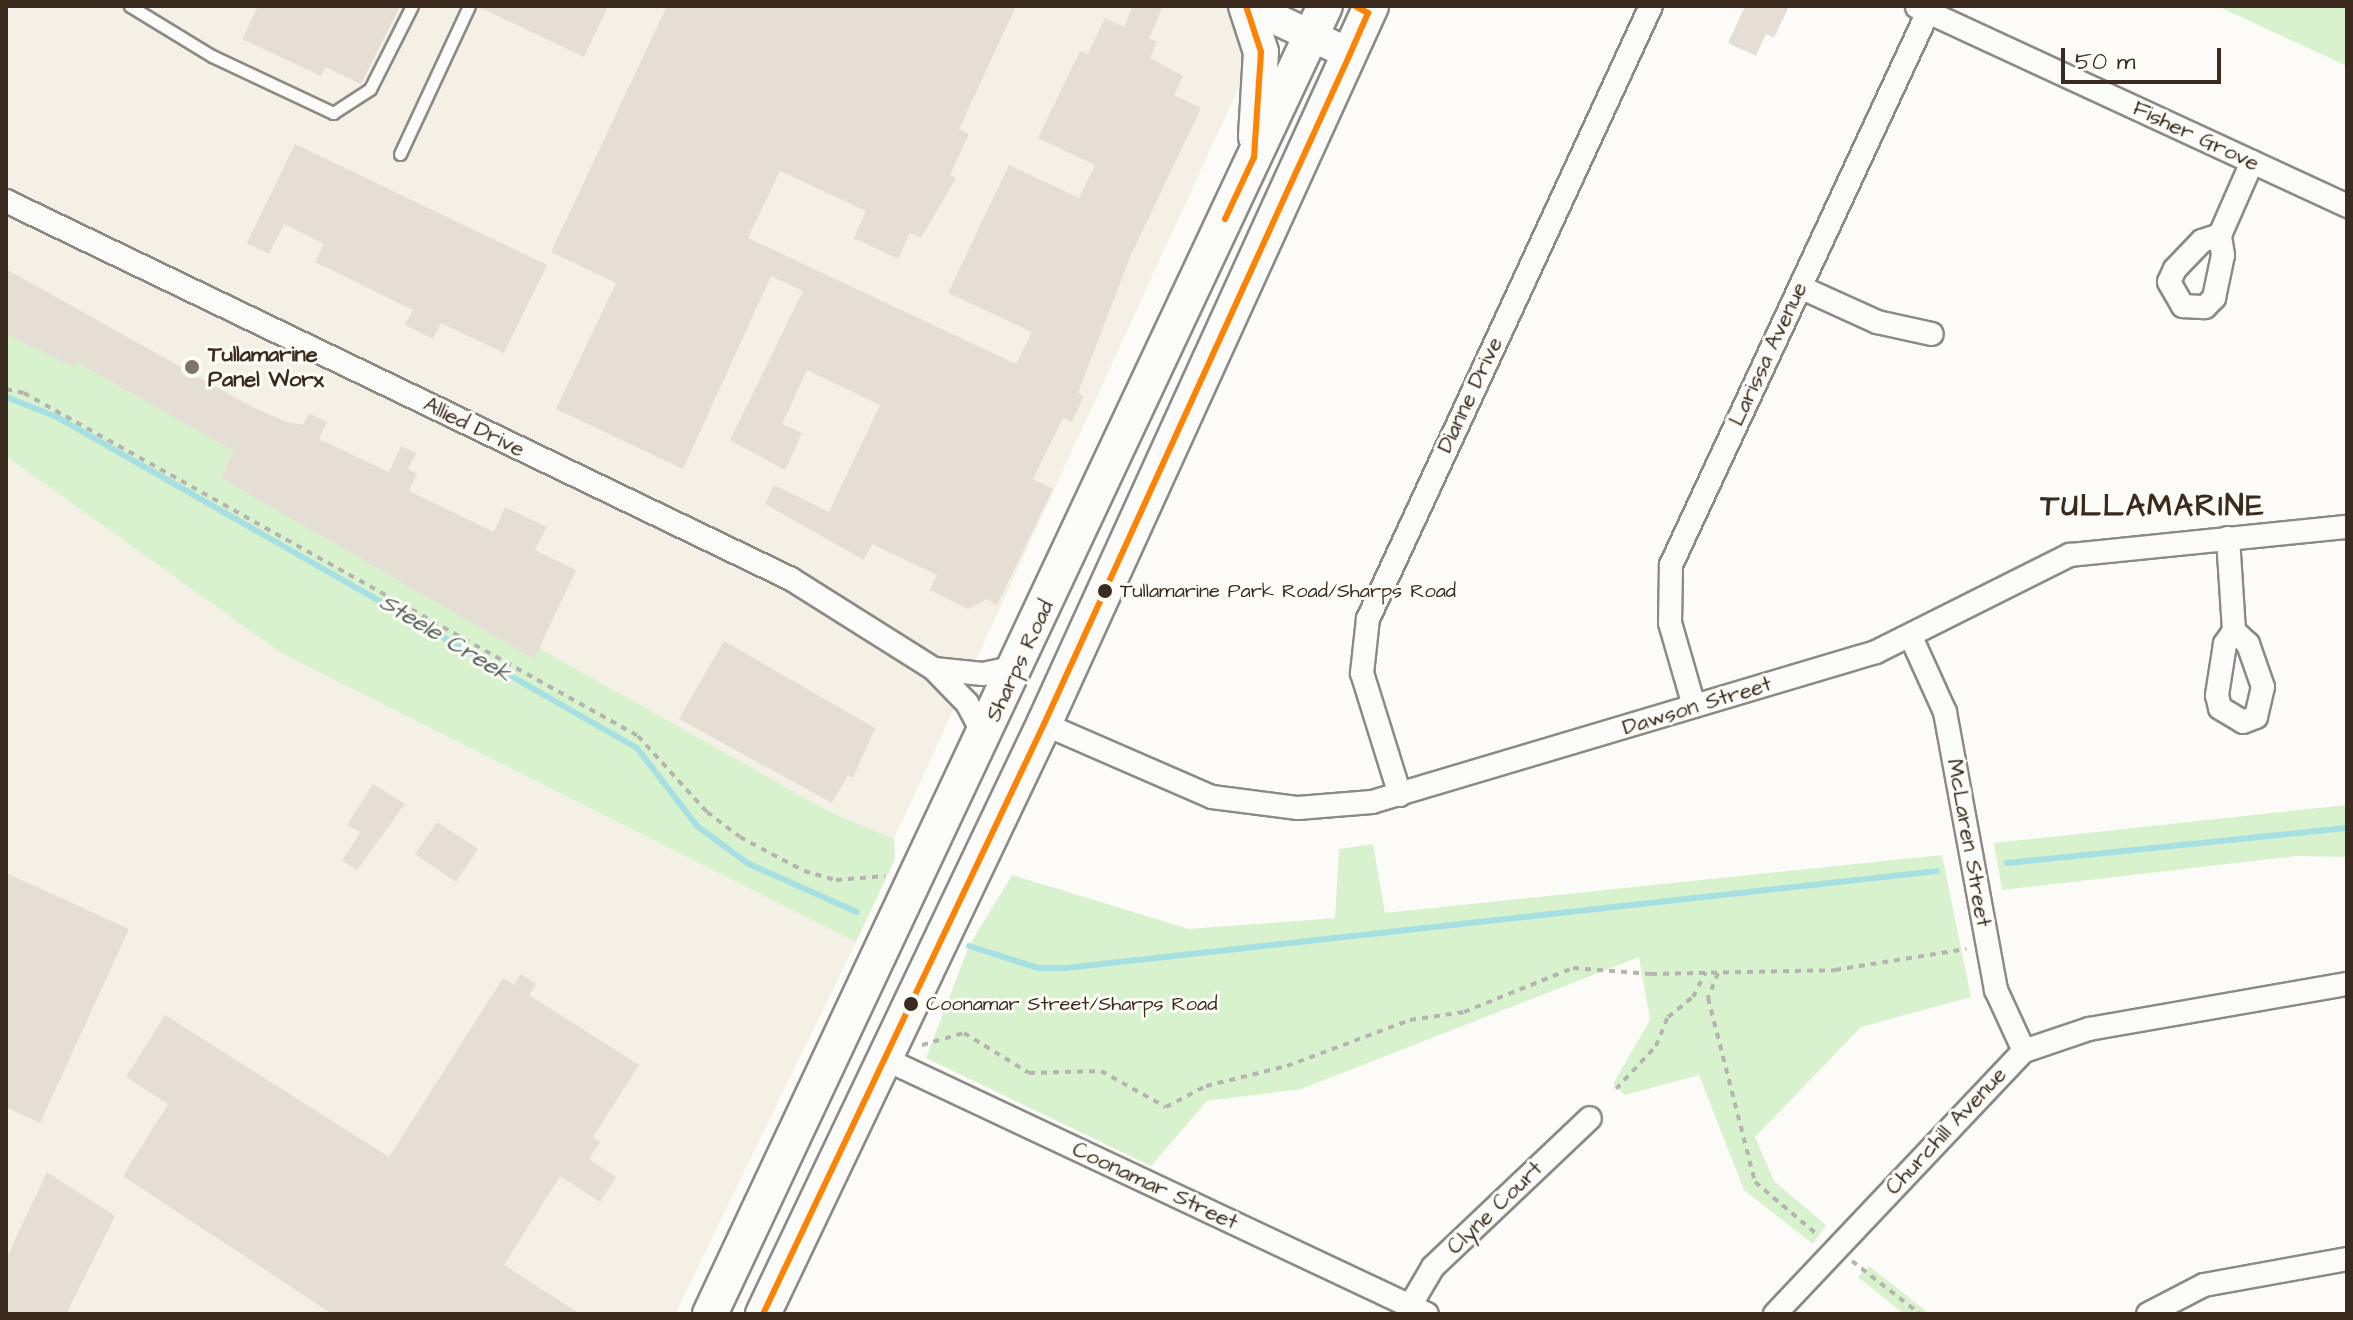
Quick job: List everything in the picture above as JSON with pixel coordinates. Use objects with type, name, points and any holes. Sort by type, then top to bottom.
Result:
[{"type":"main road","points":[[1247,6],[1261,52],[1254,157]]},
{"type":"main road","points":[[763,1314],[1044,724],[1350,54],[1365,8]]},
{"type":"main road","name":"Sharps Road","points":[[710,1314],[772,1190],[963,785],[1318,20]]},
{"type":"main road","points":[[963,785],[989,779],[1009,738],[1044,724]]},
{"type":"main road","points":[[772,1190],[814,1209]]},
{"type":"street","points":[[1247,6],[1318,20],[1350,54]]},
{"type":"street","name":"Dianne Drive","points":[[1400,795],[1362,673],[1368,619],[1651,6]]},
{"type":"street","name":"Fisher Grove","points":[[1922,9],[2347,206]]},
{"type":"street","name":"Larissa Avenue","points":[[1694,706],[1670,623],[1671,565],[1800,287],[1922,9]]},
{"type":"street","points":[[2220,235],[2252,162]]},
{"type":"street","name":"Allied Drive","points":[[6,201],[783,575],[934,669],[967,703],[985,737]]},
{"type":"street","points":[[1800,287],[1877,322],[1932,334]]},
{"type":"street","name":"Dawson Street","points":[[1044,724],[1212,797],[1298,808],[1400,795],[1911,637],[2070,555],[2347,527]]},
{"type":"street","points":[[2228,538],[2234,631]]},
{"type":"street","name":"McLaren Street","points":[[1911,637],[1945,712],[1996,990],[2024,1051]]},
{"type":"street","name":"Allied Drive","points":[[934,669],[983,674],[1017,667]]},
{"type":"street","name":"Churchill Avenue","points":[[1775,1314],[2024,1051],[2089,1029],[2347,984]]},
{"type":"street","name":"Coonamar Street","points":[[889,1045],[1419,1310]]},
{"type":"street","name":"Clyne Court","points":[[1419,1310],[1433,1267],[1590,1118]]},
{"type":"street","points":[[2148,1314],[2204,1285],[2347,1259]]},
{"type":"lane","points":[[130,6],[212,56],[333,113],[370,89],[412,6]]},
{"type":"lane","points":[[400,154],[469,6]]},
{"type":"path","points":[[6,389],[24,393],[638,736],[707,812],[804,871],[847,880],[924,867]]},
{"type":"path","points":[[889,1045],[923,1045],[952,1035],[975,1036],[1029,1073],[1101,1071],[1166,1107],[1206,1086],[1287,1066],[1410,1020],[1464,1012],[1573,968],[1718,973],[1835,970],[1966,949]]},
{"type":"path","points":[[1616,1089],[1656,1046],[1668,1017],[1693,997],[1706,972]]},
{"type":"path","points":[[1718,973],[1710,1007],[1755,1182],[1920,1314]]},
{"type":"shaded area","points":[[6,6],[1276,6],[894,839],[830,812],[539,648],[534,658],[221,478],[233,452],[6,334]]},
{"type":"shaded area","points":[[6,456],[281,653],[856,942],[675,1314],[6,1314]]},
{"type":"green space","points":[[2217,6],[2347,6],[2347,66]]},
{"type":"green space","points":[[6,334],[74,367],[76,362],[234,451],[221,478],[533,658],[539,648],[830,812],[894,839],[895,859],[856,942],[281,653],[6,456]]},
{"type":"green space","points":[[2347,805],[2347,857],[2297,856],[2002,890],[1994,843]]},
{"type":"green space","points":[[1373,844],[1385,913],[1942,855],[1971,997],[1861,1027],[1755,1137],[1774,1181],[1826,1225],[1813,1244],[1744,1190],[1699,1075],[1625,1095],[1613,1084],[1650,1020],[1639,957],[1301,1089],[1207,1101],[1151,1166],[926,1058],[969,946],[1012,875],[1189,929],[1335,918],[1339,849]]},
{"type":"green space","points":[[1869,1266],[1930,1314],[1904,1314],[1858,1277]]},
{"type":"building","points":[[258,6],[400,6],[361,84],[325,67],[321,76],[242,39]]},
{"type":"building","points":[[477,6],[608,6],[584,57]]},
{"type":"building","points":[[667,6],[1016,6],[959,129],[969,134],[950,175],[956,178],[921,238],[910,233],[898,259],[854,238],[866,211],[780,171],[748,238],[1016,364],[1032,332],[948,293],[1009,165],[1079,198],[1095,165],[1038,138],[1080,51],[1088,54],[1105,18],[1124,27],[1133,6],[1163,6],[1149,38],[1157,42],[1150,58],[1183,76],[1174,95],[1201,108],[1130,257],[1078,393],[1084,396],[1072,422],[1063,418],[1033,479],[1053,489],[997,605],[987,599],[968,609],[930,590],[937,575],[872,544],[864,560],[765,504],[774,485],[829,512],[880,405],[807,370],[782,424],[802,433],[785,470],[730,440],[803,291],[771,276],[683,469],[556,409],[616,283],[551,252]]},
{"type":"building","points":[[1745,6],[1789,6],[1774,38],[1766,34],[1756,56],[1728,43]]},
{"type":"building","points":[[295,144],[547,265],[504,353],[441,323],[433,339],[405,325],[413,310],[315,262],[324,244],[284,224],[269,254],[247,243]]},
{"type":"building","points":[[6,269],[254,408],[287,422],[303,425],[309,413],[327,422],[319,439],[389,472],[401,446],[416,453],[408,469],[417,474],[409,491],[494,532],[505,507],[547,527],[535,550],[576,570],[534,659],[221,478],[234,451],[76,362],[74,367],[6,334]]},
{"type":"building","points":[[724,641],[875,728],[853,778],[848,775],[832,803],[679,719]]},
{"type":"building","points":[[373,784],[405,804],[357,870],[342,861],[360,832],[347,825]]},
{"type":"building","points":[[437,822],[478,849],[456,882],[415,854]]},
{"type":"building","points":[[6,873],[129,929],[40,1123],[6,1107]]},
{"type":"building","points":[[521,974],[536,984],[529,995],[639,1065],[593,1137],[600,1142],[589,1159],[616,1177],[600,1202],[560,1176],[504,1265],[580,1314],[332,1314],[123,1176],[168,1104],[126,1077],[165,1015],[389,1157],[503,978],[514,985]]},
{"type":"building","points":[[47,1172],[115,1216],[66,1314],[6,1314],[6,1259]]},
{"type":"waterway","name":"Steele Creek","points":[[6,397],[57,417],[637,748],[697,826],[749,864],[857,912]]},
{"type":"waterway","points":[[2007,863],[2347,828]]},
{"type":"waterway","points":[[969,946],[1038,968],[1066,968],[1937,871]]},
{"type":"transit line","points":[[1225,219],[1254,157],[1261,52],[1246,6]]},
{"type":"transit line","points":[[763,1314],[1044,724],[1350,54],[1368,13],[1355,6]]},
{"type":"place","name":"Tullamarine Panel Worx","points":[[192,367]]},
{"type":"place","name":"Tullamarine Park Road/Sharps Road","points":[[1105,591]]},
{"type":"place","name":"Coonamar Street/Sharps Road","points":[[911,1004]]},
{"type":"district","name":"TULLAMARINE","points":[[2153,506]]}]
